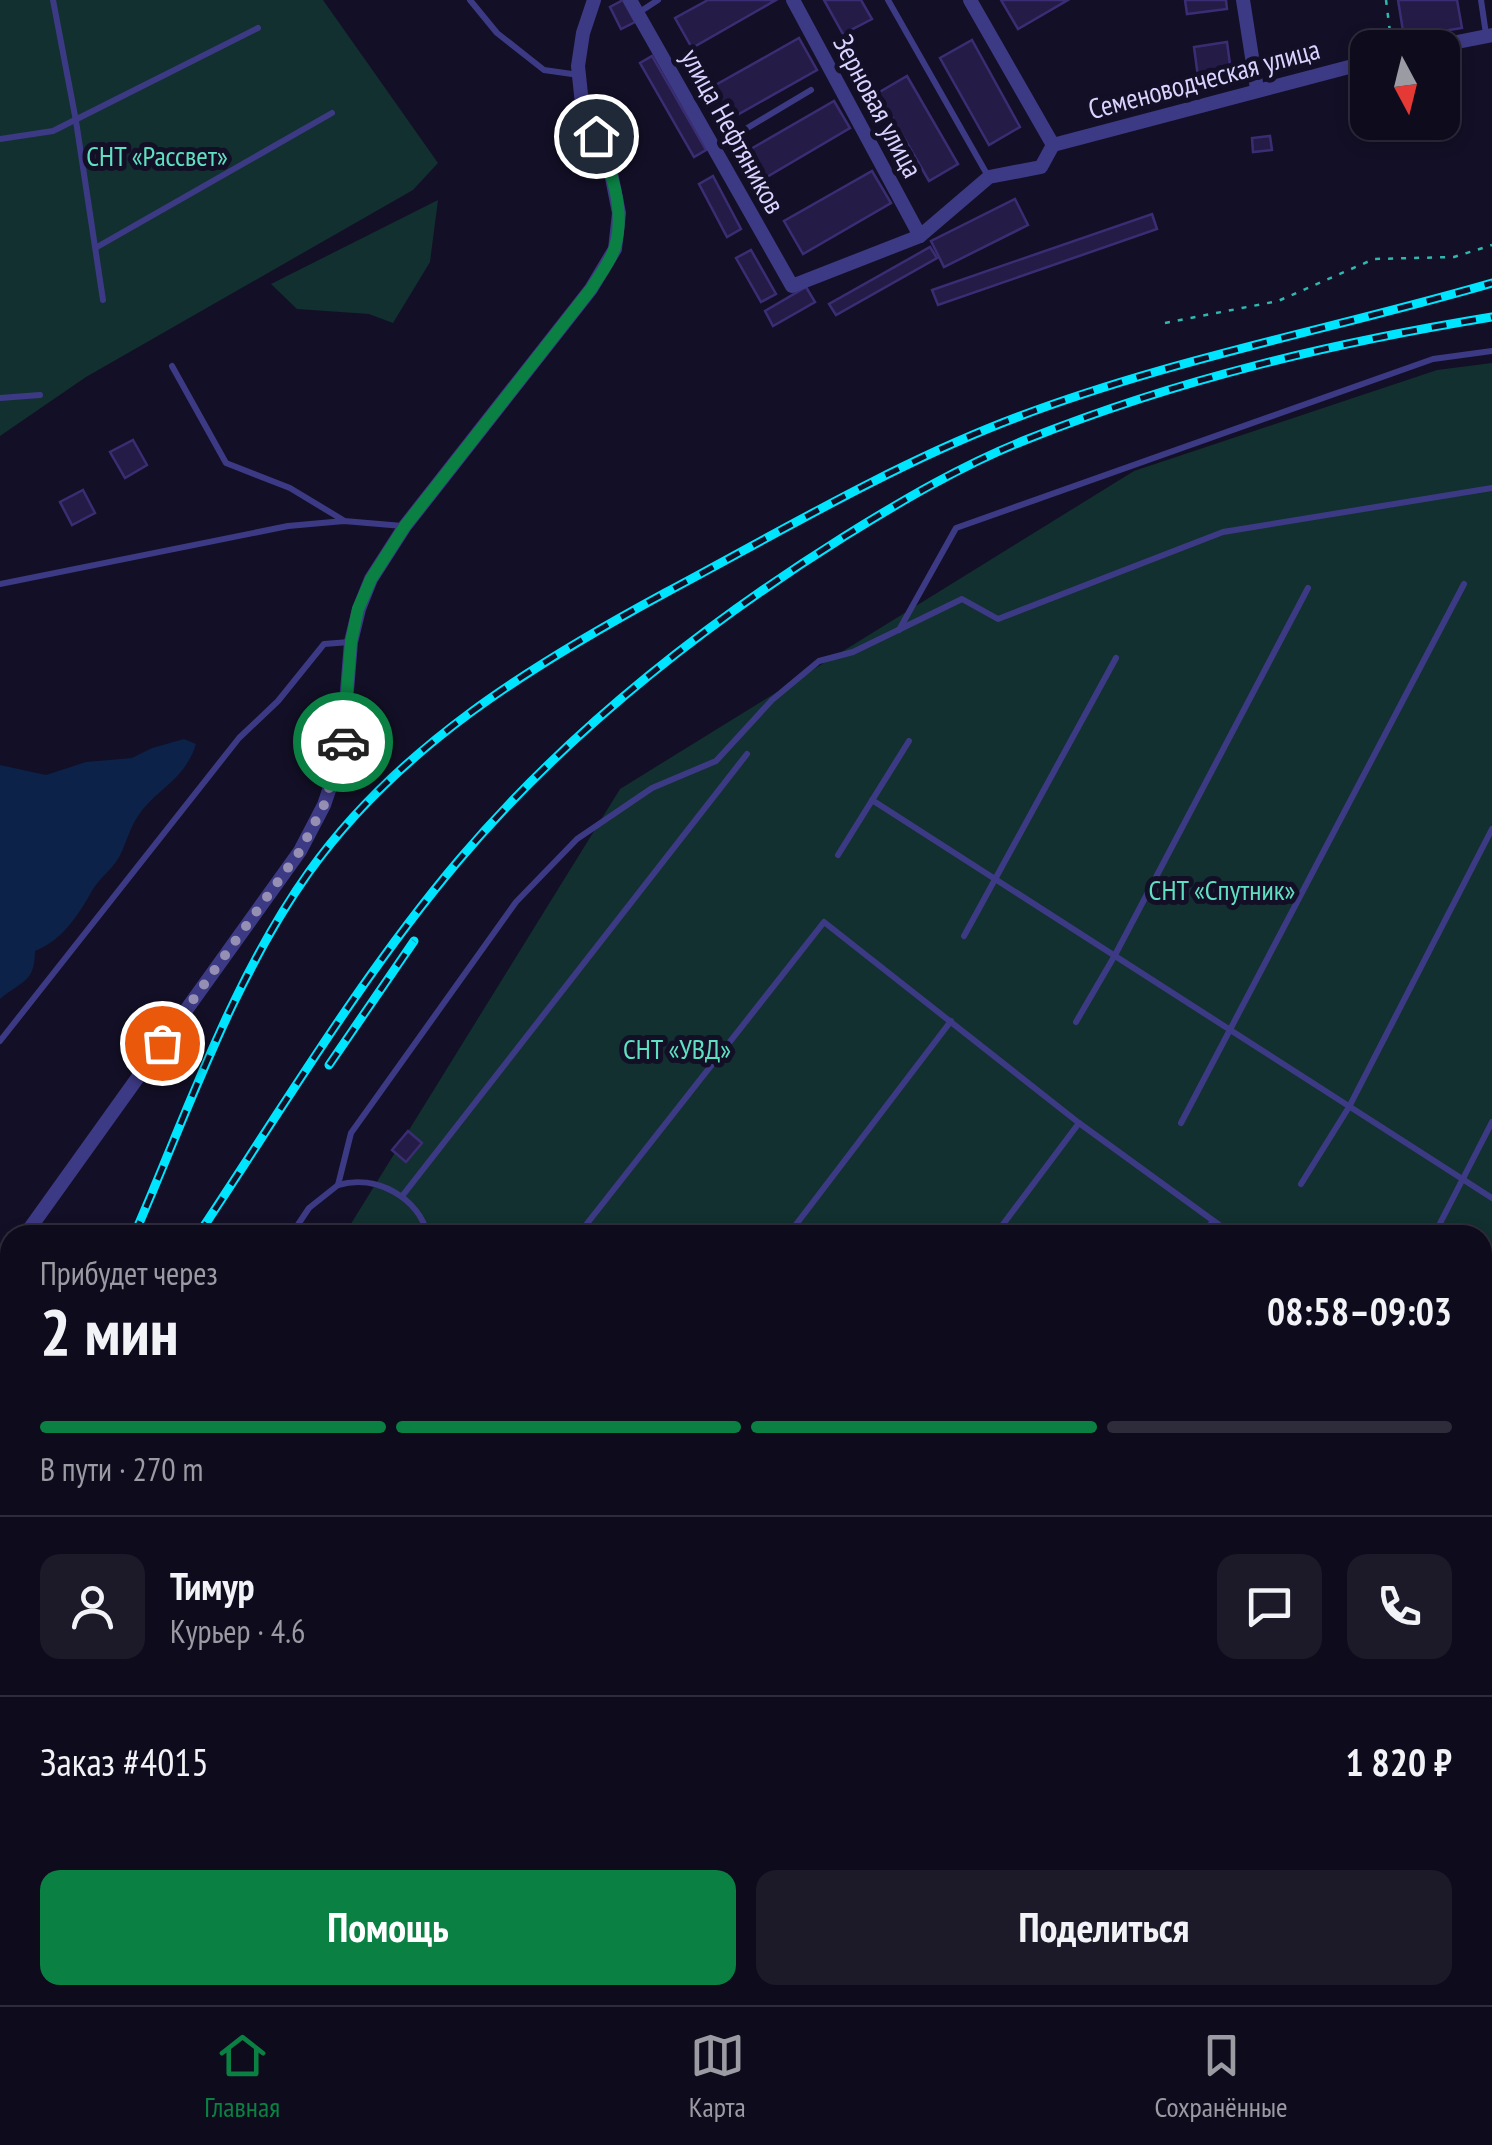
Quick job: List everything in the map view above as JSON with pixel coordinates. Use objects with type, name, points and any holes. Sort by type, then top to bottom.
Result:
[{"type":"street","name":"Зерновая улица","points":[[793,0],[920,236]]},
{"type":"street","points":[[1243,0],[1257,89]]},
{"type":"street","points":[[920,236],[989,177],[1040,168],[1053,145],[973,1]]},
{"type":"street","points":[[32,1225],[300,851],[324,805],[342,752],[351,642],[358,609],[371,579],[405,526],[591,289],[615,249],[620,214],[610,168],[582,104],[579,74],[589,4]]},
{"type":"street","name":"улица Нефтяников","points":[[634,7],[792,286],[920,236]]},
{"type":"street","points":[[1460,41],[1489,35]]},
{"type":"street","name":"Семеноводческая улица","points":[[1053,145],[1350,66]]},
{"type":"lane","points":[[52,0],[76,121],[103,300]]},
{"type":"lane","points":[[470,0],[497,33],[544,70],[579,74]]},
{"type":"lane","points":[[634,7],[658,0]]},
{"type":"lane","points":[[888,0],[989,177]]},
{"type":"lane","points":[[1481,0],[1489,35]]},
{"type":"lane","points":[[0,139],[54,131],[258,28]]},
{"type":"lane","points":[[714,148],[811,90]]},
{"type":"lane","points":[[97,247],[332,114]]},
{"type":"lane","points":[[899,631],[956,528],[1433,359],[1492,352]]},
{"type":"lane","points":[[172,366],[226,463],[290,488],[344,521]]},
{"type":"lane","points":[[0,398],[40,395]]},
{"type":"lane","points":[[338,1184],[351,1132],[516,902],[577,840],[652,788],[716,761],[772,700],[819,661],[853,652],[962,599],[998,619],[1223,532],[1492,488]]},
{"type":"lane","points":[[0,584],[213,539],[344,521],[405,526]]},
{"type":"lane","points":[[1181,1124],[1464,584]]},
{"type":"lane","points":[[1076,1022],[1308,588]]},
{"type":"lane","points":[[0,1042],[240,738],[278,701],[324,644],[351,642]]},
{"type":"lane","points":[[964,936],[1116,658]]},
{"type":"lane","points":[[838,856],[909,741]]},
{"type":"lane","points":[[403,1196],[746,754]]},
{"type":"lane","points":[[872,800],[1492,1198]]},
{"type":"lane","points":[[1301,1184],[1349,1107],[1492,829]]},
{"type":"lane","points":[[586,1225],[824,922],[1079,1123],[1219,1225]]},
{"type":"lane","points":[[796,1225],[951,1021]]},
{"type":"lane","points":[[1439,1225],[1492,1122]]},
{"type":"lane","points":[[1002,1225],[1079,1123]]},
{"type":"lane","points":[[298,1225],[309,1208],[338,1184],[356,1180],[403,1196],[426,1225]]},
{"type":"lane","points":[[1210,1225],[1213,1221]]},
{"type":"path","points":[[1386,0],[1390,30]]},
{"type":"path","points":[[1165,323],[1278,300],[1374,259],[1454,257],[1492,245]]},
{"type":"green space","name":"СНТ «Рассвет»","points":[[0,0],[323,0],[438,163],[413,190],[86,377],[0,436]]},
{"type":"green space","points":[[438,200],[430,262],[393,323],[369,314],[297,309],[271,284]]},
{"type":"green space","points":[[1492,363],[1492,1225],[350,1225],[620,789],[1134,471],[1437,370]]},
{"type":"water","points":[[184,739],[196,744],[185,766],[145,806],[118,859],[69,925],[35,951],[29,976],[0,999],[0,765],[46,775],[86,762],[132,758]]},
{"type":"building","points":[[623,0],[635,22],[621,29],[610,7]]},
{"type":"building","points":[[708,0],[776,0],[692,48],[675,18]]},
{"type":"building","points":[[824,0],[861,0],[872,19],[843,34]]},
{"type":"building","points":[[1001,0],[1068,0],[1018,29]]},
{"type":"building","points":[[1185,0],[1226,0],[1227,9],[1187,14]]},
{"type":"building","points":[[1398,0],[1457,0],[1462,28],[1403,30]]},
{"type":"building","points":[[799,38],[817,70],[730,119],[712,87]]},
{"type":"building","points":[[972,40],[1020,127],[989,145],[940,58]]},
{"type":"building","points":[[1227,42],[1231,72],[1198,77],[1194,47]]},
{"type":"building","points":[[652,56],[706,150],[694,157],[640,63]]},
{"type":"building","points":[[907,76],[958,164],[929,181],[878,93]]},
{"type":"building","points":[[834,101],[850,128],[765,178],[749,150]]},
{"type":"building","points":[[573,119],[588,148],[571,156],[556,128]]},
{"type":"building","points":[[1270,136],[1272,150],[1253,152],[1252,138]]},
{"type":"building","points":[[872,171],[891,203],[803,254],[784,221]]},
{"type":"building","points":[[713,176],[741,229],[727,237],[699,184]]},
{"type":"building","points":[[1015,199],[1028,225],[944,267],[931,241]]},
{"type":"building","points":[[1152,214],[1157,229],[938,305],[932,290]]},
{"type":"building","points":[[930,247],[937,258],[836,315],[829,304]]},
{"type":"building","points":[[751,250],[776,294],[761,302],[736,258]]},
{"type":"building","points":[[806,287],[815,302],[773,326],[765,311]]},
{"type":"building","points":[[133,440],[147,465],[125,478],[110,452]]},
{"type":"building","points":[[83,490],[95,513],[72,525],[60,502]]},
{"type":"building","points":[[408,1131],[422,1143],[406,1162],[392,1150]]},
{"type":"railway","points":[[138,1225],[234,1002],[309,872],[384,785],[471,712],[615,620],[831,503],[958,441],[1122,382],[1492,283]]},
{"type":"railway","points":[[205,1225],[356,996],[459,860],[591,725],[740,606],[912,496],[1028,439],[1142,398],[1257,365],[1492,317]]},
{"type":"railway","points":[[329,1065],[414,941]]},
{"type":"way so far","points":[[162,1043],[300,851],[324,805],[343,742]]},
{"type":"route","points":[[343,742],[351,642],[358,609],[371,579],[405,526],[591,289],[615,249],[620,214],[610,168],[596,136]]},
{"type":"park label","name":"СНТ «Спутник»","points":[[1222,890]]},
{"type":"park label","name":"СНТ «УВД»","points":[[677,1049]]}]
